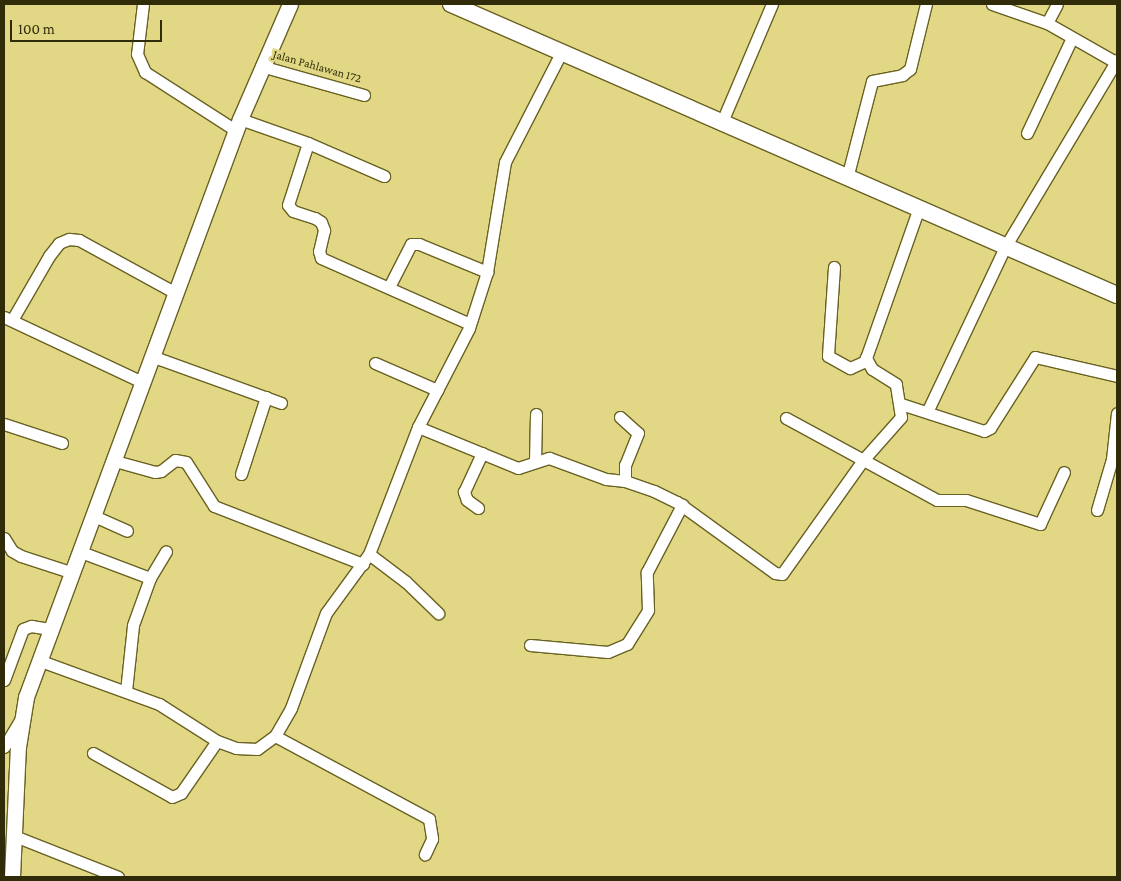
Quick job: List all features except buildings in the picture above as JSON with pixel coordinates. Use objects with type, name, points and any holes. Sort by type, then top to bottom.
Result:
[{"type":"highway","points":[[451,4],[721,124],[1117,295]]},
{"type":"main road","points":[[12,877],[12,835],[21,718],[38,660],[73,573],[154,357],[238,125],[261,66],[290,4]]},
{"type":"street","points":[[143,4],[137,47],[141,66],[157,82],[238,125],[308,143],[384,176]]},
{"type":"street","points":[[721,124],[772,4]]},
{"type":"street","points":[[847,178],[872,81],[902,75],[910,69],[926,4]]},
{"type":"street","points":[[928,410],[1005,247],[1117,62],[1047,23],[992,4]]},
{"type":"street","points":[[1047,23],[1057,4]]},
{"type":"street","points":[[1027,133],[1072,38]]},
{"type":"street","points":[[38,660],[126,691],[178,714],[217,741],[246,750],[264,746],[275,736],[291,708],[326,613],[366,559],[418,427],[470,324],[487,272],[505,162],[561,53]]},
{"type":"street","name":"Jalan Pahlawan 172","points":[[261,66],[364,95]]},
{"type":"street","points":[[308,143],[288,205],[293,211],[315,218],[321,222],[324,230],[319,251],[321,258],[470,324]]},
{"type":"street","points":[[834,267],[828,356],[850,368],[866,361],[918,210]]},
{"type":"street","points":[[144,383],[8,319],[49,256],[59,243],[69,239],[79,240],[176,293]]},
{"type":"street","points":[[388,287],[411,244],[419,244],[487,272]]},
{"type":"street","points":[[154,357],[281,403]]},
{"type":"street","points":[[901,404],[928,410],[980,430],[987,430],[1035,357],[1117,376]]},
{"type":"street","points":[[418,427],[518,468],[549,458],[606,479],[625,480],[682,505],[775,574],[782,574],[863,460],[901,417],[901,404],[896,384],[872,369],[866,361]]},
{"type":"street","points":[[375,363],[437,390]]},
{"type":"street","points":[[240,474],[266,397]]},
{"type":"street","points":[[1096,510],[1112,459],[1117,413]]},
{"type":"street","points":[[535,462],[536,414]]},
{"type":"street","points":[[620,416],[638,433],[625,465],[625,480]]},
{"type":"street","points":[[786,418],[937,500],[966,500],[1040,524],[1064,472]]},
{"type":"street","points":[[4,424],[62,443]]},
{"type":"street","points":[[478,508],[467,500],[464,492],[482,453]]},
{"type":"street","points":[[115,460],[155,472],[161,471],[175,460],[186,462],[214,506],[366,559],[406,582],[438,613]]},
{"type":"street","points":[[530,645],[608,652],[627,644],[648,610],[647,572],[682,505]]},
{"type":"street","points":[[94,516],[128,530]]},
{"type":"street","points":[[4,538],[12,551],[21,556],[73,573]]},
{"type":"street","points":[[126,691],[133,625],[150,578],[166,551]]},
{"type":"street","points":[[81,552],[150,578]]},
{"type":"street","points":[[4,680],[23,629],[31,626],[50,629]]},
{"type":"street","points":[[4,747],[21,718]]},
{"type":"street","points":[[275,736],[429,820],[432,839],[424,854]]},
{"type":"street","points":[[92,753],[172,797],[181,793],[217,741]]},
{"type":"street","points":[[12,835],[118,877]]}]
